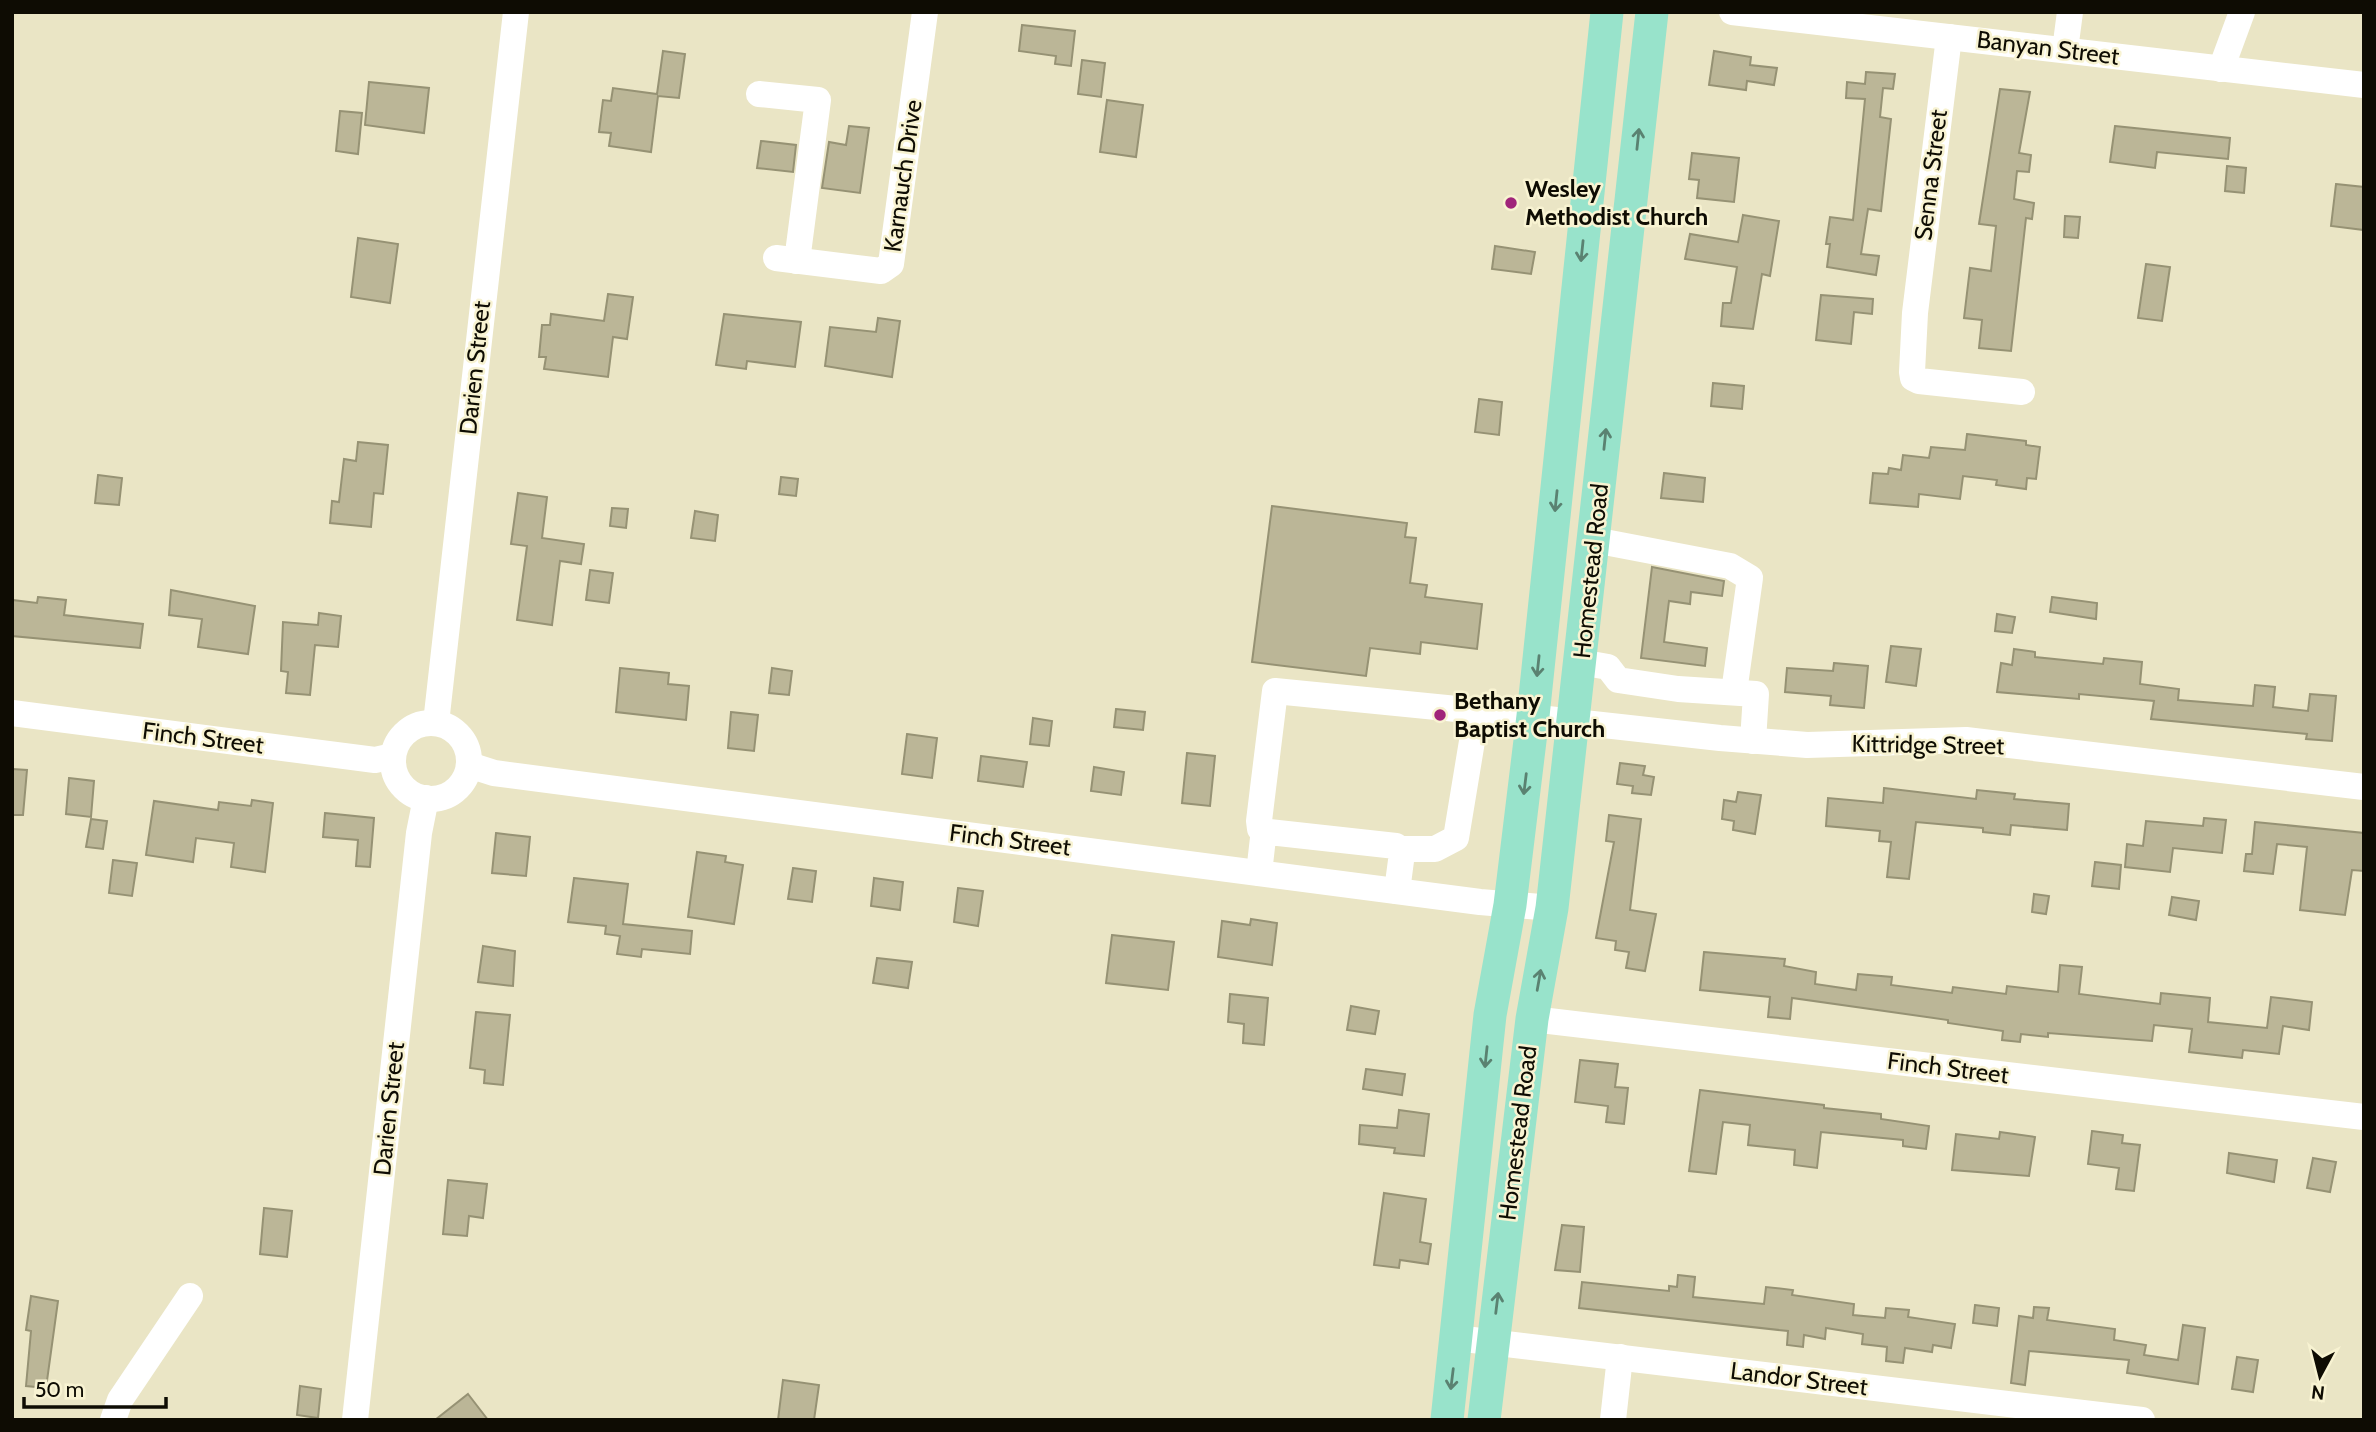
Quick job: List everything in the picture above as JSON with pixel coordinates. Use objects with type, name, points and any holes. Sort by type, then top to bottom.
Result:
[{"type":"main road","name":"Homestead Road","points":[[1447,1420],[1490,1015],[1510,905],[1552,541],[1607,12]]},
{"type":"main road","name":"Homestead Road","points":[[1484,1420],[1532,1019],[1552,908],[1652,12]]},
{"type":"main road","points":[[1577,300],[1620,307]]},
{"type":"main road","points":[[1552,541],[1594,543]]},
{"type":"street","name":"Darien Street","points":[[436,723],[516,12]]},
{"type":"street","name":"Karnauch Drive","points":[[759,94],[818,100],[787,260],[881,271],[891,264],[925,12]]},
{"type":"street","name":"Banyan Street","points":[[1732,12],[2364,85]]},
{"type":"street","points":[[2065,50],[2070,12]]},
{"type":"street","points":[[2221,69],[2242,12]]},
{"type":"street","name":"Senna Street","points":[[1949,37],[1915,313],[1913,378],[2022,392]]},
{"type":"street","points":[[1594,543],[1730,566],[1750,578],[1734,692]]},
{"type":"street","points":[[1580,662],[1608,667],[1618,680],[1668,688],[1756,694],[1753,741]]},
{"type":"street","points":[[1662,731],[1668,688]]},
{"type":"street","name":"Kittridge Street","points":[[1265,833],[1260,829],[1259,821],[1275,691],[1807,745],[1966,740],[2364,787]]},
{"type":"street","points":[[1259,873],[1265,833],[1396,846],[1400,849],[1435,849],[1456,838],[1477,711]]},
{"type":"street","name":"Finch Street","points":[[12,713],[374,760],[393,756]]},
{"type":"street","points":[[436,723],[447,727],[464,742],[469,765],[459,787],[450,794],[426,798],[405,789],[394,768],[393,756],[403,735],[424,724],[436,723]]},
{"type":"street","name":"Finch Street","points":[[469,765],[494,773],[1397,891],[1552,908]]},
{"type":"street","name":"Darien Street","points":[[355,1420],[419,833],[426,798]]},
{"type":"street","points":[[1397,891],[1400,849]]},
{"type":"street","name":"Finch Street","points":[[1532,1019],[2364,1117]]},
{"type":"street","points":[[113,1420],[120,1400],[190,1296]]},
{"type":"street","name":"Landor Street","points":[[1457,1338],[2143,1420]]},
{"type":"street","points":[[1613,1420],[1620,1357]]},
{"type":"building","points":[[1022,25],[1075,31],[1071,66],[1055,64],[1056,56],[1019,51]]},
{"type":"building","points":[[663,51],[685,54],[679,98],[658,96],[651,152],[609,146],[611,133],[599,132],[603,100],[611,101],[613,88],[657,94]]},
{"type":"building","points":[[1714,51],[1751,57],[1750,65],[1777,68],[1774,85],[1747,81],[1746,90],[1709,85]]},
{"type":"building","points":[[1082,60],[1105,63],[1101,97],[1078,94]]},
{"type":"building","points":[[1866,72],[1895,74],[1893,89],[1883,88],[1880,117],[1891,119],[1881,211],[1868,209],[1861,254],[1879,256],[1876,275],[1827,267],[1830,244],[1826,244],[1830,217],[1853,220],[1865,99],[1846,98],[1847,82],[1865,84]]},
{"type":"building","points":[[369,82],[429,88],[424,133],[365,125]]},
{"type":"building","points":[[2000,89],[2030,92],[2019,153],[2031,155],[2029,172],[2017,171],[2014,199],[2034,203],[2032,219],[2026,218],[2011,351],[1979,348],[1982,320],[1964,318],[1970,268],[1991,271],[1996,226],[1979,224]]},
{"type":"building","points":[[1107,100],[1143,105],[1136,157],[1100,152]]},
{"type":"building","points":[[340,111],[362,113],[358,154],[336,151]]},
{"type":"building","points":[[849,126],[869,128],[860,193],[822,188],[829,142],[846,145]]},
{"type":"building","points":[[2115,126],[2230,138],[2228,159],[2157,152],[2155,168],[2110,162]]},
{"type":"building","points":[[761,141],[796,145],[793,172],[757,168]]},
{"type":"building","points":[[1692,153],[1739,158],[1734,202],[1697,198],[1699,180],[1689,179]]},
{"type":"building","points":[[2227,166],[2246,168],[2244,193],[2225,191]]},
{"type":"building","points":[[2336,184],[2364,187],[2364,230],[2331,226]]},
{"type":"building","points":[[1743,215],[1779,221],[1770,276],[1762,274],[1753,329],[1721,326],[1723,303],[1731,303],[1737,267],[1685,259],[1690,234],[1738,242]]},
{"type":"building","points":[[2065,216],[2080,217],[2078,238],[2064,237]]},
{"type":"building","points":[[358,238],[398,244],[390,303],[351,297]]},
{"type":"building","points":[[1495,246],[1535,252],[1531,274],[1492,269]]},
{"type":"building","points":[[2146,264],[2170,267],[2162,321],[2138,318]]},
{"type":"building","points":[[608,294],[633,297],[627,339],[613,337],[608,377],[544,369],[546,357],[539,357],[542,325],[550,325],[551,314],[604,321]]},
{"type":"building","points":[[1821,295],[1873,299],[1872,314],[1854,312],[1851,344],[1816,340]]},
{"type":"building","points":[[724,314],[801,322],[795,367],[747,361],[746,369],[716,365]]},
{"type":"building","points":[[878,318],[900,321],[892,377],[825,366],[830,327],[876,332]]},
{"type":"building","points":[[1713,383],[1744,386],[1742,409],[1711,406]]},
{"type":"building","points":[[1479,399],[1502,402],[1499,435],[1475,432]]},
{"type":"building","points":[[1967,434],[2026,441],[2026,445],[2040,447],[2036,479],[2027,478],[2026,489],[1996,485],[1997,480],[1963,476],[1960,499],[1919,494],[1918,507],[1870,503],[1873,473],[1888,474],[1889,468],[1901,470],[1903,455],[1929,458],[1931,447],[1965,450]]},
{"type":"building","points":[[358,442],[388,445],[383,494],[374,493],[371,527],[330,523],[332,501],[339,502],[344,459],[356,461]]},
{"type":"building","points":[[1664,473],[1705,478],[1703,502],[1661,498]]},
{"type":"building","points":[[98,475],[122,478],[119,505],[95,503]]},
{"type":"building","points":[[781,477],[798,479],[796,496],[779,494]]},
{"type":"building","points":[[518,493],[547,497],[542,538],[584,544],[581,564],[560,561],[552,625],[517,620],[527,546],[511,544]]},
{"type":"building","points":[[1272,506],[1407,523],[1405,537],[1416,538],[1410,583],[1427,585],[1425,597],[1482,604],[1477,649],[1421,642],[1420,654],[1370,648],[1366,676],[1252,662]]},
{"type":"building","points":[[612,508],[628,509],[626,528],[610,526]]},
{"type":"building","points":[[695,511],[718,515],[715,541],[691,538]]},
{"type":"building","points":[[1652,567],[1724,581],[1722,596],[1691,592],[1690,604],[1669,601],[1664,642],[1707,648],[1705,666],[1641,658]]},
{"type":"building","points":[[590,570],[613,573],[609,603],[586,600]]},
{"type":"building","points":[[171,590],[255,606],[248,654],[198,647],[202,619],[169,615]]},
{"type":"building","points":[[38,597],[66,600],[64,615],[143,624],[140,648],[12,636],[12,600],[37,603]]},
{"type":"building","points":[[2052,597],[2097,603],[2096,619],[2050,612]]},
{"type":"building","points":[[319,613],[341,616],[338,647],[315,645],[310,695],[286,693],[288,672],[281,671],[283,622],[318,625]]},
{"type":"building","points":[[1997,614],[2015,617],[2012,633],[1995,631]]},
{"type":"building","points":[[1891,646],[1921,649],[1916,686],[1886,682]]},
{"type":"building","points":[[2014,649],[2035,652],[2035,657],[2103,664],[2104,658],[2142,662],[2140,684],[2179,689],[2178,700],[2253,706],[2255,685],[2275,687],[2273,707],[2308,711],[2310,694],[2336,696],[2332,741],[2306,739],[2307,734],[2151,719],[2154,701],[2079,694],[2079,699],[1997,692],[2001,663],[2012,665]]},
{"type":"building","points":[[1834,663],[1868,666],[1864,708],[1830,705],[1831,696],[1785,692],[1787,668],[1833,671]]},
{"type":"building","points":[[620,668],[669,673],[668,684],[689,686],[686,720],[616,712]]},
{"type":"building","points":[[772,668],[792,671],[789,695],[769,693]]},
{"type":"building","points":[[1116,709],[1145,712],[1143,730],[1114,727]]},
{"type":"building","points":[[731,712],[758,715],[754,751],[728,748]]},
{"type":"building","points":[[1033,718],[1052,721],[1049,746],[1030,744]]},
{"type":"building","points":[[907,734],[937,738],[932,778],[902,774]]},
{"type":"building","points":[[1187,753],[1215,756],[1210,806],[1182,803]]},
{"type":"building","points":[[981,756],[1027,762],[1023,787],[978,781]]},
{"type":"building","points":[[1620,763],[1645,766],[1643,775],[1654,777],[1651,795],[1632,793],[1633,786],[1617,784]]},
{"type":"building","points":[[1094,767],[1124,772],[1121,795],[1091,791]]},
{"type":"building","points":[[12,769],[27,770],[23,815],[12,815]]},
{"type":"building","points":[[69,778],[94,781],[91,817],[66,814]]},
{"type":"building","points":[[1884,788],[1976,799],[1977,790],[2015,794],[2014,799],[2069,804],[2067,830],[2011,825],[2010,835],[1983,832],[1983,828],[1916,822],[1909,879],[1887,877],[1891,842],[1879,841],[1880,831],[1826,826],[1828,798],[1883,803]]},
{"type":"building","points":[[1738,792],[1761,795],[1755,834],[1733,830],[1734,821],[1722,819],[1724,800],[1736,802]]},
{"type":"building","points":[[252,800],[273,803],[265,872],[231,867],[234,843],[196,838],[193,862],[146,855],[154,801],[218,810],[219,802],[251,806]]},
{"type":"building","points":[[325,813],[374,818],[370,867],[356,866],[358,840],[323,837]]},
{"type":"building","points":[[1609,815],[1641,819],[1630,910],[1656,914],[1645,971],[1626,968],[1629,952],[1615,950],[1616,941],[1596,938],[1614,842],[1606,841]]},
{"type":"building","points":[[2204,818],[2226,820],[2222,853],[2173,848],[2170,872],[2125,867],[2127,844],[2143,846],[2146,821],[2203,826]]},
{"type":"building","points":[[91,819],[107,821],[103,849],[86,847]]},
{"type":"building","points":[[2255,822],[2364,833],[2364,871],[2352,870],[2345,915],[2300,910],[2307,847],[2277,844],[2273,874],[2244,871],[2246,854],[2252,854]]},
{"type":"building","points":[[496,833],[530,837],[526,876],[492,873]]},
{"type":"building","points":[[697,852],[726,856],[725,862],[743,865],[734,924],[688,917]]},
{"type":"building","points":[[113,860],[137,863],[132,896],[109,893]]},
{"type":"building","points":[[2095,862],[2121,865],[2119,889],[2092,886]]},
{"type":"building","points":[[793,868],[816,871],[812,902],[788,899]]},
{"type":"building","points":[[574,878],[628,884],[623,924],[692,931],[690,954],[642,949],[641,957],[617,954],[620,936],[605,934],[606,926],[568,922]]},
{"type":"building","points":[[874,878],[903,882],[900,910],[871,906]]},
{"type":"building","points":[[958,888],[983,891],[978,926],[954,922]]},
{"type":"building","points":[[2034,894],[2049,896],[2046,914],[2032,912]]},
{"type":"building","points":[[2172,897],[2199,901],[2196,920],[2169,915]]},
{"type":"building","points":[[1251,919],[1277,923],[1272,965],[1218,957],[1222,921],[1250,925]]},
{"type":"building","points":[[1112,935],[1174,942],[1168,990],[1106,983]]},
{"type":"building","points":[[483,946],[515,951],[513,986],[478,982]]},
{"type":"building","points":[[1704,952],[1785,959],[1784,966],[1816,972],[1815,984],[1856,990],[1858,974],[1892,977],[1891,985],[1952,993],[1953,987],[2006,994],[2007,986],[2058,992],[2060,965],[2082,967],[2079,994],[2160,1004],[2161,993],[2210,998],[2208,1022],[2267,1028],[2271,997],[2312,1002],[2309,1030],[2283,1026],[2279,1054],[2243,1050],[2242,1058],[2189,1052],[2192,1029],[2154,1025],[2152,1041],[2048,1033],[2048,1037],[2021,1034],[2020,1042],[2002,1040],[2003,1031],[1948,1023],[1948,1020],[1792,998],[1790,1019],[1768,1017],[1770,997],[1700,990]]},
{"type":"building","points":[[877,958],[912,962],[908,988],[873,983]]},
{"type":"building","points":[[1230,994],[1268,998],[1264,1045],[1243,1043],[1244,1024],[1228,1022]]},
{"type":"building","points":[[1351,1006],[1379,1011],[1375,1034],[1347,1030]]},
{"type":"building","points":[[476,1012],[510,1015],[503,1085],[484,1083],[485,1070],[470,1068]]},
{"type":"building","points":[[1580,1060],[1618,1064],[1615,1087],[1628,1088],[1624,1124],[1606,1122],[1608,1106],[1575,1102]]},
{"type":"building","points":[[1366,1069],[1405,1074],[1402,1095],[1363,1089]]},
{"type":"building","points":[[1700,1090],[1824,1105],[1824,1108],[1881,1114],[1881,1119],[1929,1126],[1926,1149],[1903,1146],[1903,1140],[1821,1132],[1817,1168],[1794,1165],[1795,1150],[1748,1145],[1750,1125],[1723,1122],[1716,1174],[1689,1171]]},
{"type":"building","points":[[1399,1110],[1429,1114],[1424,1156],[1394,1153],[1395,1148],[1359,1144],[1360,1125],[1397,1128]]},
{"type":"building","points":[[2092,1131],[2123,1135],[2122,1143],[2140,1145],[2134,1191],[2116,1189],[2119,1168],[2088,1164]]},
{"type":"building","points":[[2000,1132],[2035,1137],[2029,1176],[1952,1170],[1956,1134],[1999,1139]]},
{"type":"building","points":[[2229,1153],[2277,1160],[2274,1182],[2227,1173]]},
{"type":"building","points":[[2313,1158],[2336,1162],[2330,1192],[2307,1188]]},
{"type":"building","points":[[448,1180],[487,1184],[483,1218],[469,1216],[467,1236],[443,1234]]},
{"type":"building","points":[[1384,1193],[1426,1199],[1420,1242],[1431,1244],[1428,1264],[1400,1260],[1399,1268],[1374,1265]]},
{"type":"building","points":[[264,1208],[292,1211],[287,1257],[260,1254]]},
{"type":"building","points":[[1562,1225],[1584,1227],[1580,1272],[1555,1270]]},
{"type":"building","points":[[1678,1275],[1695,1277],[1693,1297],[1764,1304],[1766,1287],[1793,1290],[1792,1295],[1854,1304],[1853,1315],[1885,1318],[1886,1308],[1909,1310],[1908,1317],[1955,1324],[1951,1348],[1933,1345],[1932,1352],[1905,1348],[1903,1363],[1886,1361],[1887,1347],[1862,1344],[1863,1334],[1826,1328],[1825,1339],[1804,1335],[1803,1347],[1787,1345],[1788,1331],[1579,1308],[1582,1282],[1669,1291],[1669,1286],[1677,1287]]},
{"type":"building","points":[[31,1296],[58,1301],[46,1388],[26,1386],[31,1331],[26,1330]]},
{"type":"building","points":[[1975,1305],[1999,1308],[1997,1326],[1973,1323]]},
{"type":"building","points":[[2034,1307],[2049,1308],[2047,1320],[2115,1329],[2114,1340],[2146,1345],[2144,1355],[2178,1360],[2183,1325],[2205,1328],[2198,1384],[2127,1373],[2129,1360],[2029,1351],[2025,1385],[2011,1383],[2019,1316],[2033,1318]]},
{"type":"building","points":[[2237,1357],[2258,1360],[2253,1392],[2232,1389]]},
{"type":"building","points":[[783,1380],[819,1385],[814,1420],[778,1420]]},
{"type":"building","points":[[300,1386],[321,1389],[318,1418],[297,1415]]},
{"type":"building","points":[[468,1394],[488,1420],[435,1420]]},
{"type":"place","name":"Wesley Methodist Church","points":[[1511,203]]},
{"type":"place","name":"Bethany Baptist Church","points":[[1440,715]]}]
